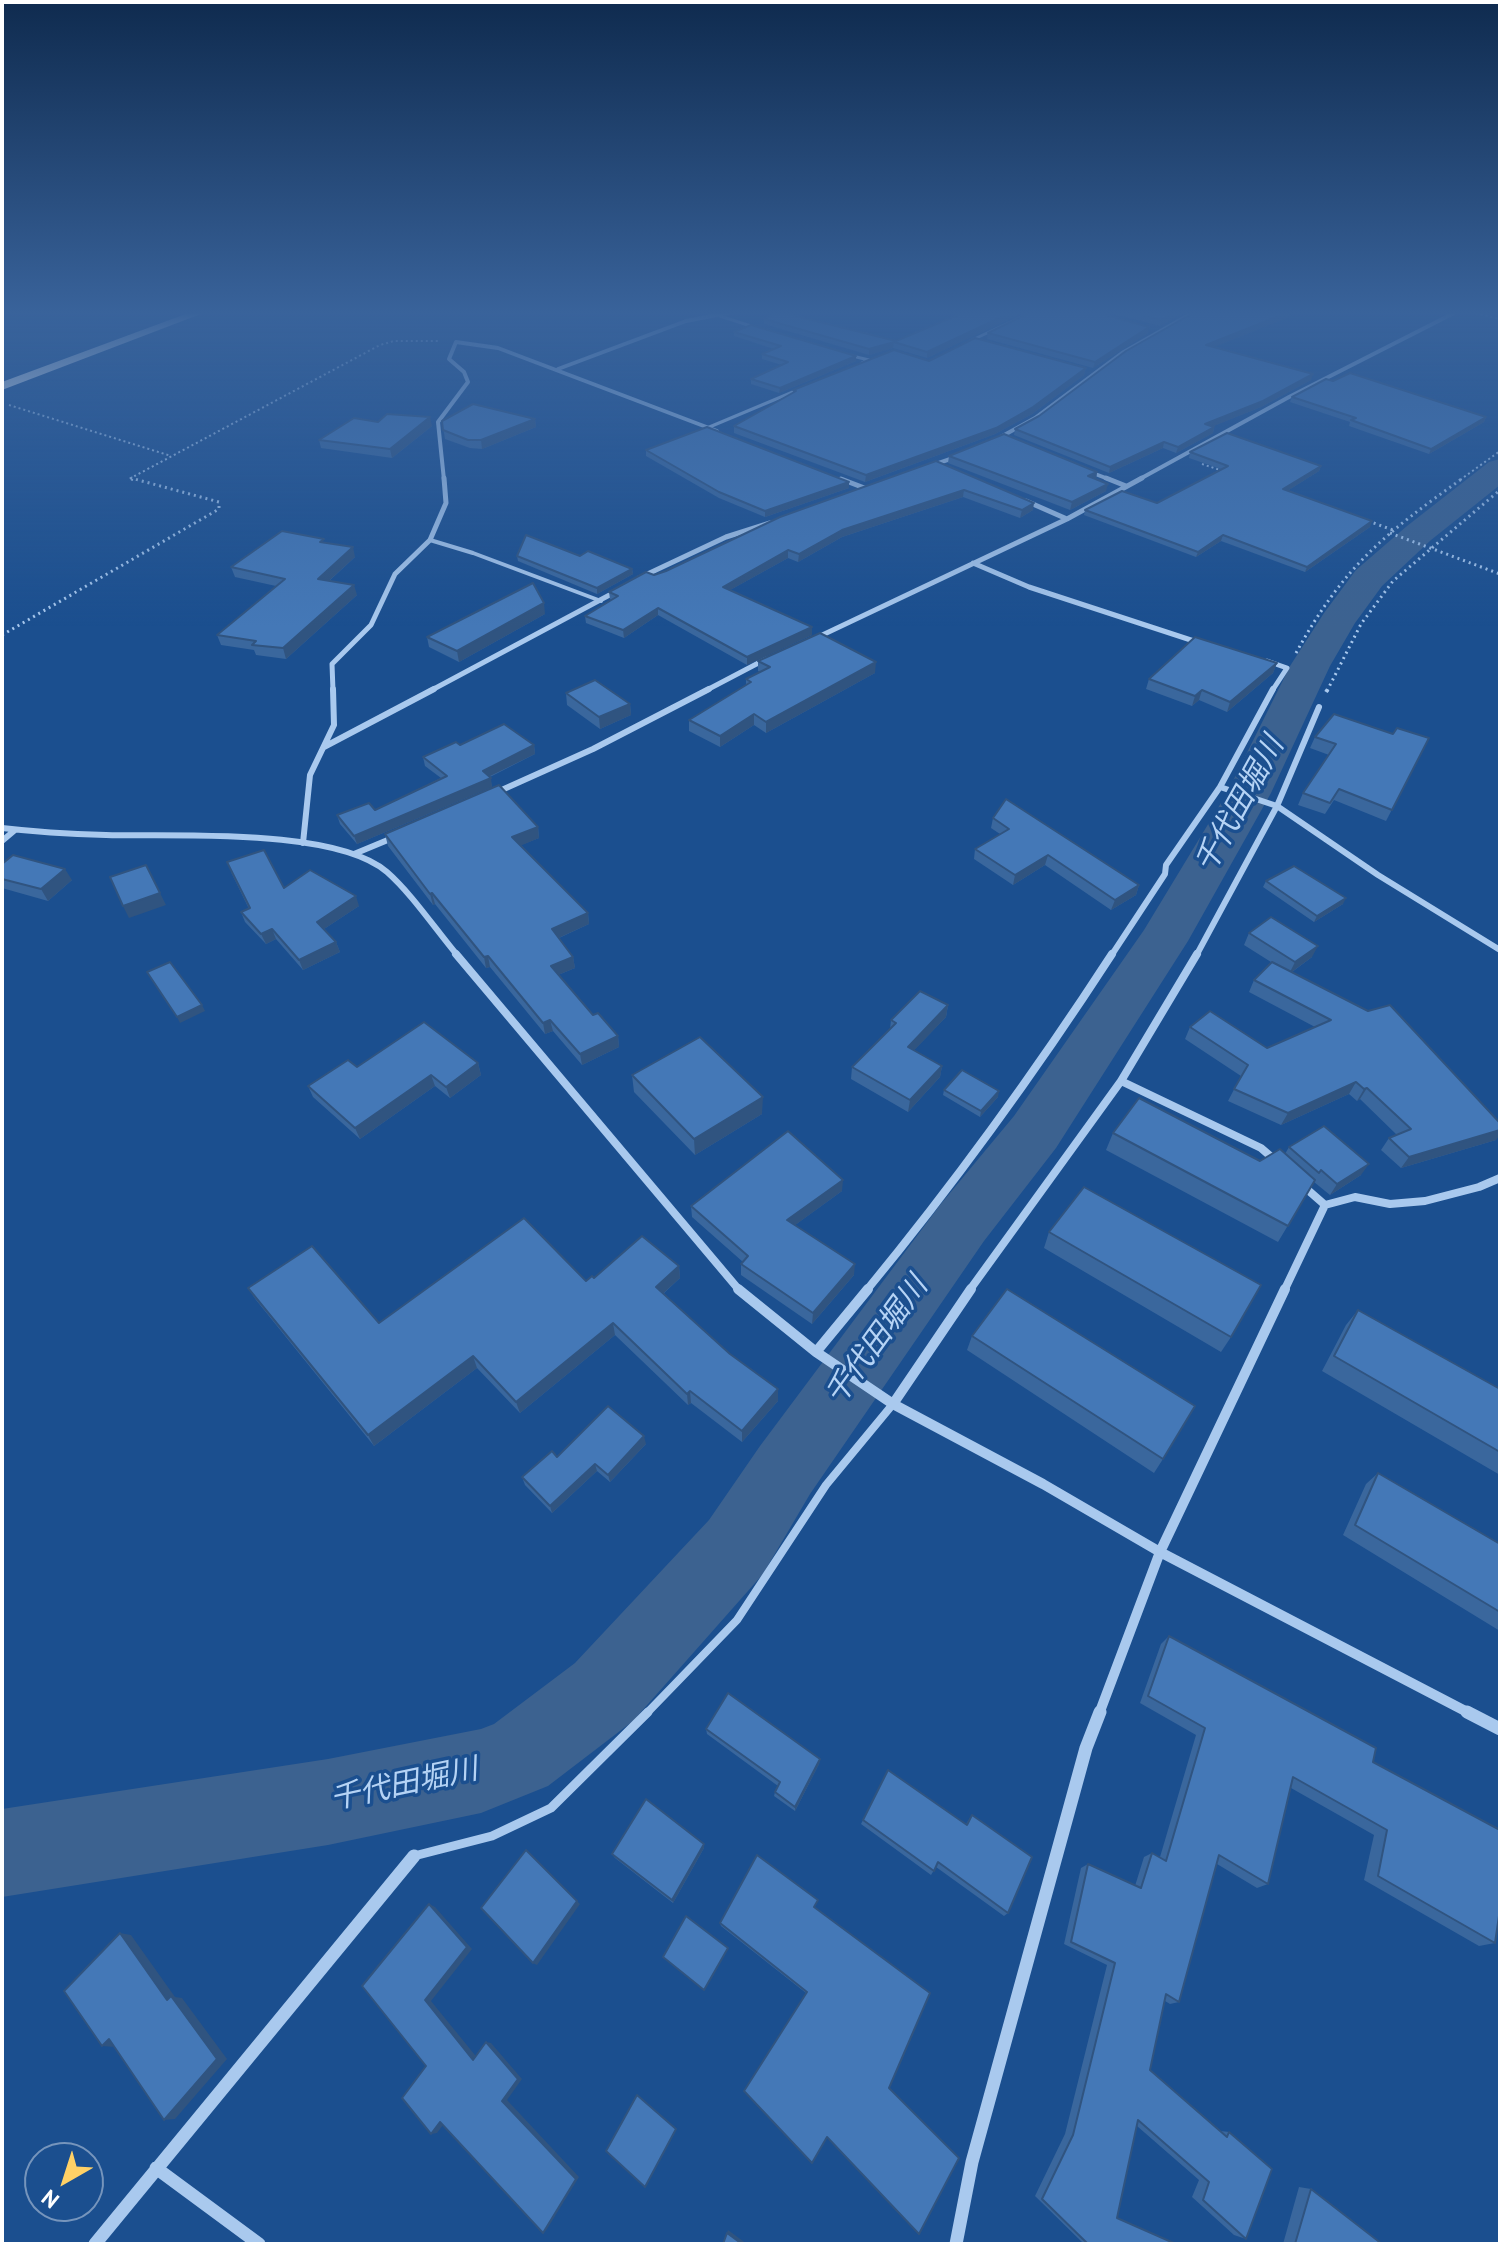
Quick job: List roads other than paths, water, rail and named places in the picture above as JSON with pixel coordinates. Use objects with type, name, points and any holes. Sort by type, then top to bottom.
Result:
[{"type":"street","points":[[303,843],[310,775],[334,725],[332,664],[371,625],[395,574],[430,540],[446,503],[438,422],[442,417]]},
{"type":"street","points":[[679,417],[722,433]]},
{"type":"street","points":[[1014,441],[999,438],[1033,417]]},
{"type":"street","points":[[805,643],[1067,519],[1254,417]]},
{"type":"street","points":[[923,469],[969,452]]},
{"type":"street","points":[[937,464],[952,470]]},
{"type":"street","points":[[1088,471],[1126,486]]},
{"type":"street","points":[[838,478],[867,489]]},
{"type":"street","points":[[854,494],[881,484]]},
{"type":"street","points":[[1024,500],[1067,519]]},
{"type":"street","points":[[324,747],[601,601],[656,568],[726,537],[771,523]]},
{"type":"street","points":[[973,563],[1029,587],[1179,638],[1208,644]]},
{"type":"street","points":[[489,795],[593,749],[779,653]]},
{"type":"street","points":[[816,1352],[931,1212],[1041,1063],[1220,787],[1287,668],[1262,659]]},
{"type":"street","points":[[893,1404],[972,1287],[1121,1081],[1180,986],[1277,806],[1319,707]]},
{"type":"street","points":[[1220,787],[1277,806],[1295,821],[1500,950]]},
{"type":"street","points":[[2,828],[272,839],[354,854],[386,871],[743,1295],[816,1352],[893,1404],[1043,1484],[1160,1552],[1500,1729]]},
{"type":"street","points":[[2,841],[15,830]]},
{"type":"street","points":[[354,854],[406,832]]},
{"type":"street","points":[[1121,1081],[1261,1148],[1282,1167]]},
{"type":"street","points":[[1293,1176],[1325,1205]]},
{"type":"street","points":[[956,2244],[972,2162],[1086,1748],[1160,1552],[1325,1205],[1355,1197],[1390,1204],[1425,1201],[1479,1187],[1500,1178]]},
{"type":"street","points":[[95,2244],[414,1856]]},
{"type":"street","points":[[156,2168],[259,2244]]},
{"type":"lane","points":[[707,428],[734,417]]},
{"type":"lane","points":[[430,540],[457,546],[573,593],[601,601]]},
{"type":"lane","points":[[414,1856],[492,1836],[551,1808],[597,1765],[737,1620],[826,1485],[893,1404]]},
{"type":"water","points":[[1500,463],[1500,476],[1425,535],[1413,531]]},
{"type":"waterway","name":"千代田堀川","points":[[2,1853],[328,1802],[481,1771],[519,1757],[604,1692],[736,1547],[785,1470],[962,1223],[1035,1132],[1163,941],[1249,793],[1310,666],[1337,621],[1369,578],[1419,533],[1500,469]]}]
